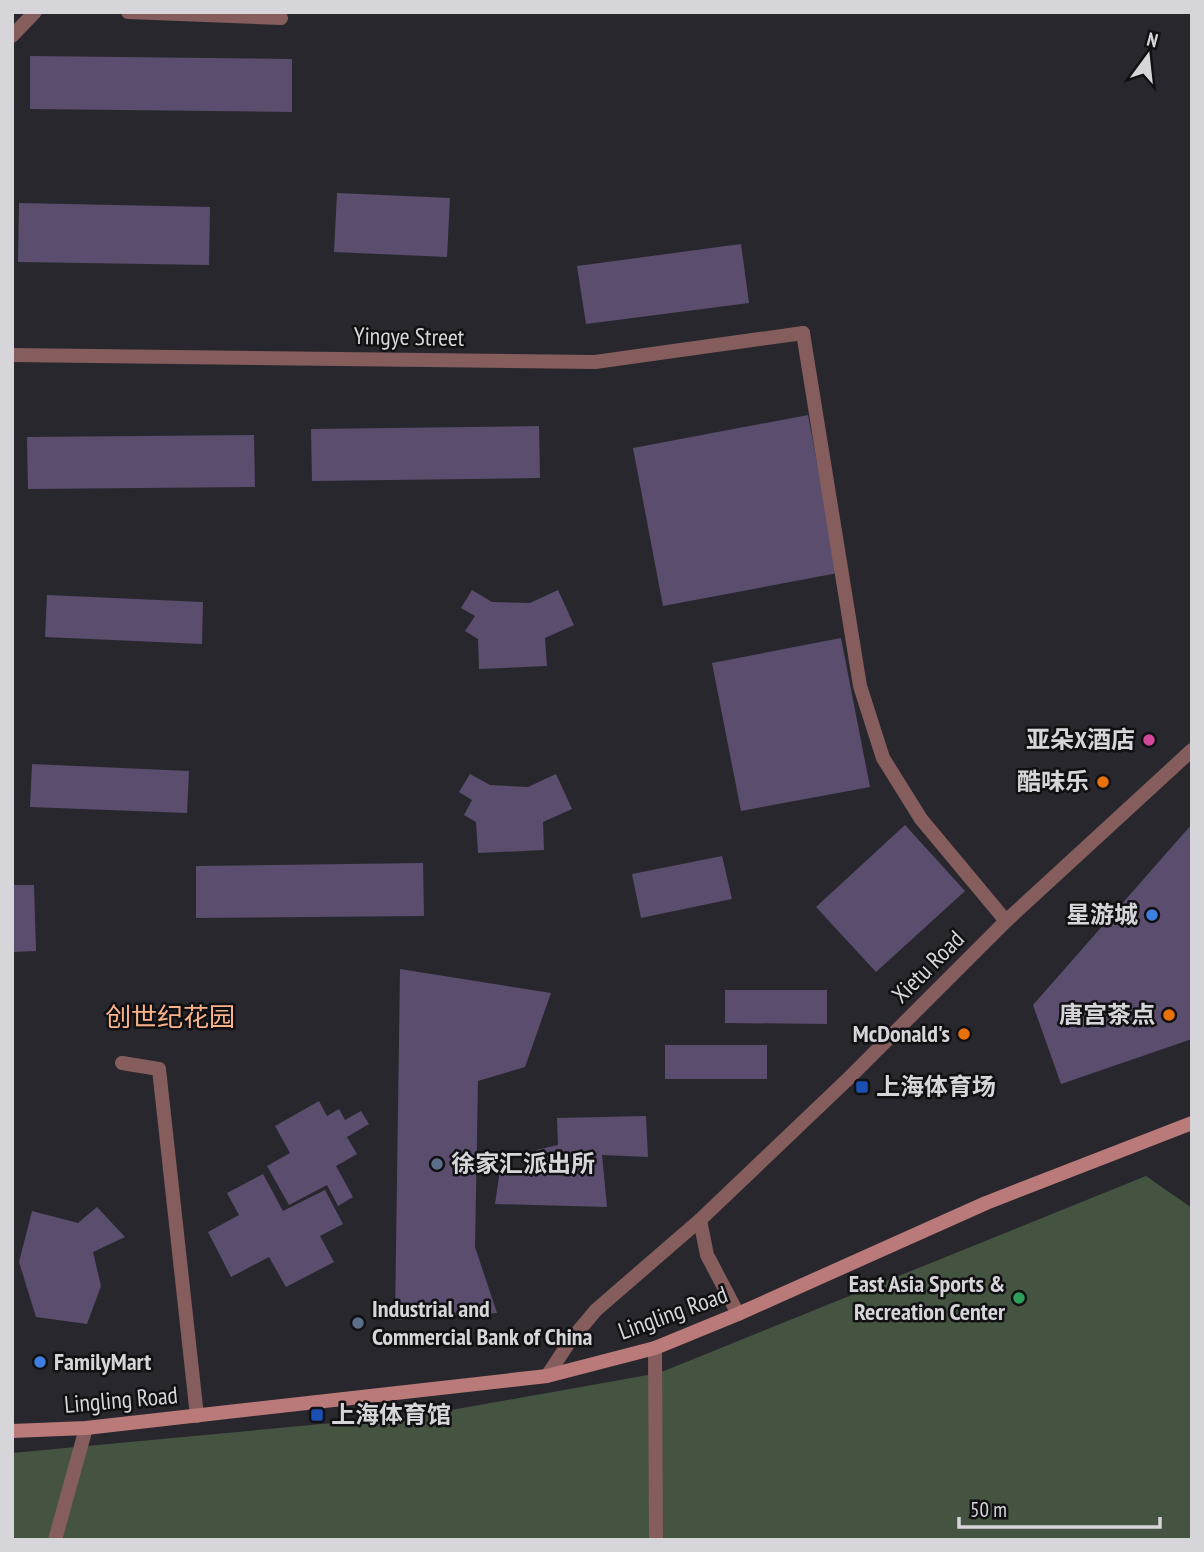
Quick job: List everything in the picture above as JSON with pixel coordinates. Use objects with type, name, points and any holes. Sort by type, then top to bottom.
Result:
[{"type":"street","points":[[12,36],[35,12]]},
{"type":"street","points":[[128,12],[281,18]]},
{"type":"street","name":"Yingye Street","points":[[12,355],[595,362],[803,333],[860,685],[883,758],[921,819],[1006,921]]},
{"type":"street","name":"Xietu Road","points":[[547,1376],[570,1341],[596,1310],[700,1220],[1006,921],[1192,750]]},
{"type":"street","points":[[122,1063],[159,1069],[197,1416]]},
{"type":"street","name":"Lingling Road","points":[[12,1431],[86,1429],[547,1376],[655,1348],[738,1314],[986,1203],[1192,1123]]},
{"type":"street","points":[[700,1220],[707,1255],[738,1314]]},
{"type":"street","points":[[655,1348],[656,1540]]},
{"type":"street","points":[[55,1540],[86,1429]]},
{"type":"green space","name":"East Asia Sports & Recreation Center","points":[[1146,1176],[1192,1208],[1192,1540],[12,1540],[12,1453],[429,1414],[659,1373]]},
{"type":"building","points":[[30,56],[292,59],[292,112],[30,109]]},
{"type":"building","points":[[337,193],[450,198],[447,257],[334,252]]},
{"type":"building","points":[[19,203],[210,207],[209,265],[18,262]]},
{"type":"building","points":[[741,244],[749,303],[586,324],[577,266]]},
{"type":"building","points":[[808,415],[838,573],[663,606],[633,448]]},
{"type":"building","points":[[539,426],[540,478],[312,481],[311,429]]},
{"type":"building","points":[[254,435],[255,487],[28,489],[27,437]]},
{"type":"building","points":[[472,590],[492,602],[530,603],[558,590],[574,625],[545,638],[547,666],[479,669],[478,639],[465,631],[475,616],[461,608]]},
{"type":"building","points":[[47,595],[203,602],[202,644],[45,637]]},
{"type":"building","points":[[841,638],[870,787],[741,811],[712,663]]},
{"type":"building","points":[[32,764],[189,771],[187,813],[30,807]]},
{"type":"building","points":[[470,774],[490,785],[528,787],[556,774],[572,809],[543,822],[544,850],[478,853],[476,822],[464,815],[472,800],[459,792]]},
{"type":"building","name":"星游城","points":[[1192,824],[1192,1039],[1061,1084],[1033,1005]]},
{"type":"building","points":[[905,825],[965,891],[876,972],[816,907]]},
{"type":"building","points":[[722,856],[732,899],[641,918],[632,874]]},
{"type":"building","points":[[423,863],[424,916],[196,918],[196,866]]},
{"type":"building","points":[[12,885],[34,885],[36,951],[12,952]]},
{"type":"building","name":"徐家汇派出所","points":[[400,969],[551,993],[525,1067],[478,1081],[475,1247],[497,1313],[395,1320]]},
{"type":"building","points":[[725,990],[827,990],[827,1024],[725,1023]]},
{"type":"building","points":[[665,1045],[767,1045],[767,1079],[665,1079]]},
{"type":"building","points":[[319,1101],[327,1116],[339,1109],[345,1120],[361,1111],[369,1124],[347,1137],[357,1154],[336,1166],[353,1197],[338,1206],[327,1185],[289,1205],[267,1166],[290,1153],[275,1126]]},
{"type":"building","points":[[646,1116],[648,1157],[602,1155],[607,1207],[495,1204],[500,1170],[535,1168],[536,1150],[558,1145],[557,1118]]},
{"type":"building","points":[[263,1174],[283,1211],[325,1190],[343,1224],[320,1236],[334,1262],[286,1287],[269,1257],[231,1277],[208,1232],[239,1215],[227,1193]]},
{"type":"building","points":[[97,1207],[125,1237],[93,1252],[101,1286],[87,1324],[36,1317],[19,1262],[32,1211],[78,1223]]},
{"type":"place","name":"亚朵X酒店","points":[[1149,740]]},
{"type":"place","name":"酷味乐","points":[[1103,782]]},
{"type":"place","name":"星游城","points":[[1152,915]]},
{"type":"place","name":"唐宫茶点","points":[[1169,1015]]},
{"type":"place","name":"McDonald's","points":[[964,1034]]},
{"type":"place","name":"上海体育场","points":[[862,1087]]},
{"type":"place","name":"徐家汇派出所","points":[[437,1164]]},
{"type":"place","name":"East Asia Sports & Recreation Center","points":[[1019,1298]]},
{"type":"place","name":"Industrial and Commercial Bank of China","points":[[358,1323]]},
{"type":"place","name":"FamilyMart","points":[[40,1362]]},
{"type":"place","name":"上海体育馆","points":[[317,1415]]},
{"type":"district","name":"创世纪花园","points":[[170,1017]]}]
